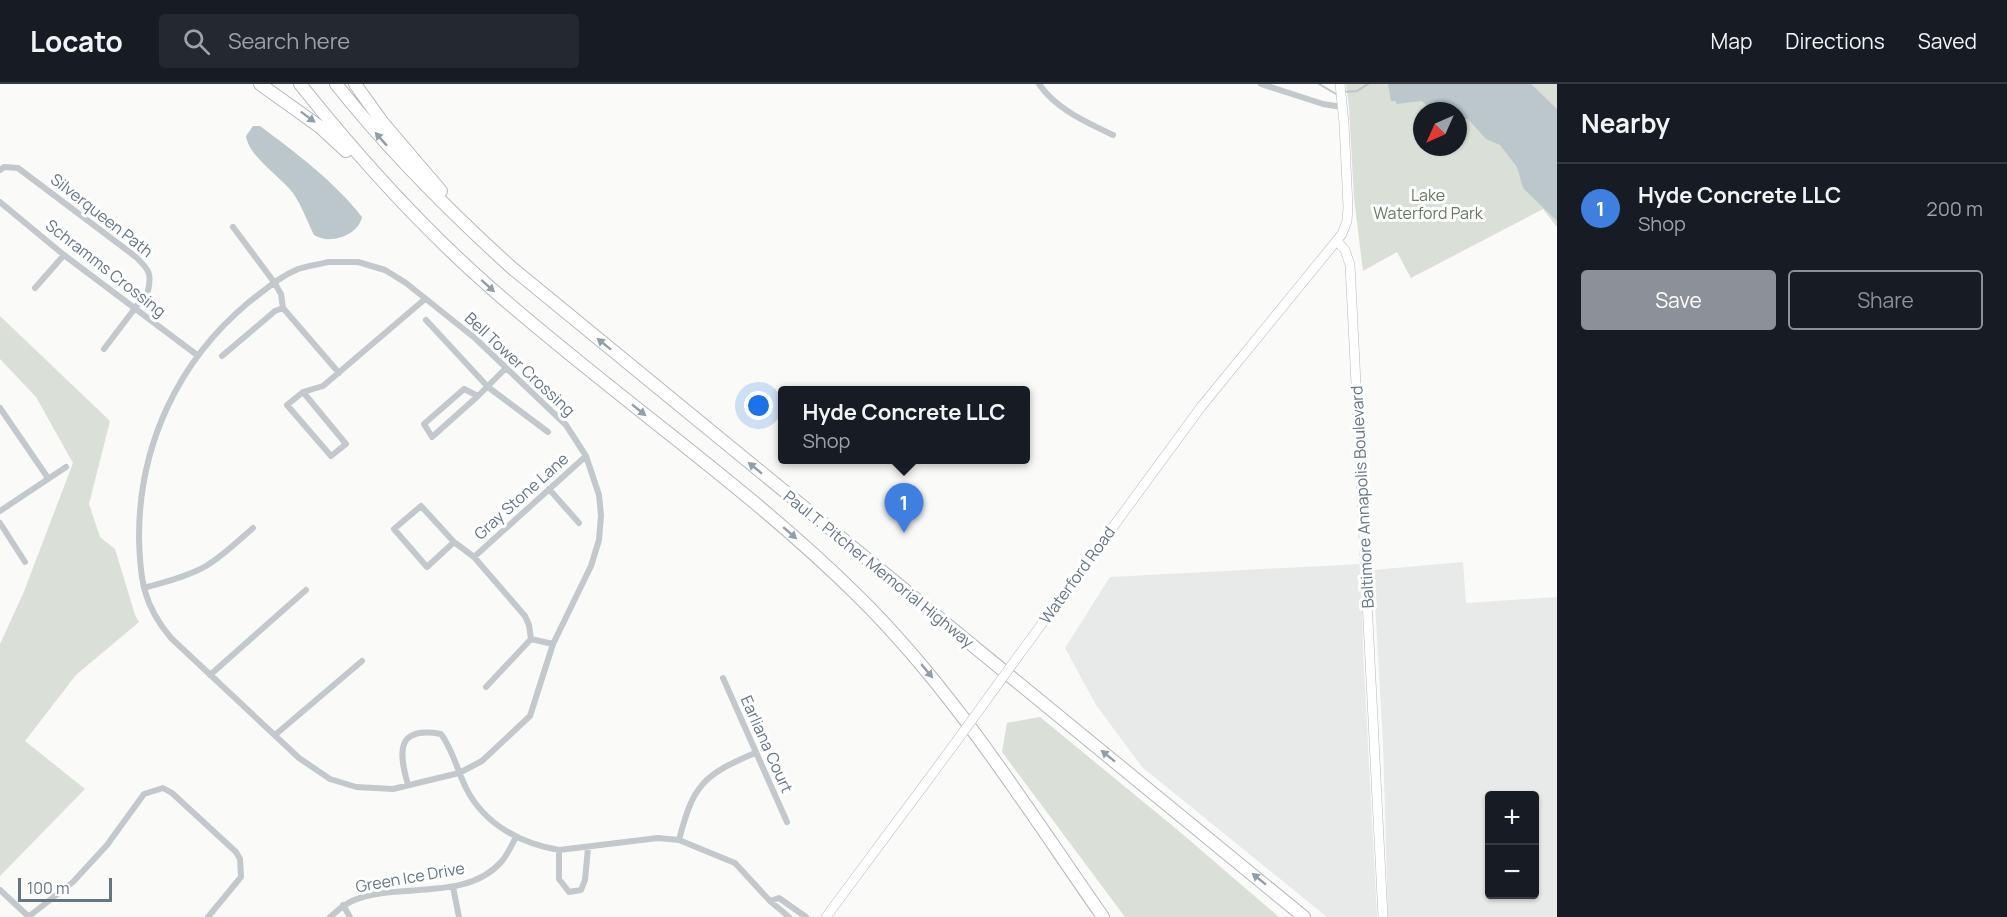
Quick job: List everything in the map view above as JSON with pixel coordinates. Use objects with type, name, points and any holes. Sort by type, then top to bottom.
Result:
[{"type":"highway","points":[[260,84],[320,127],[386,193],[426,228]]},
{"type":"highway","name":"Paul T. Pitcher Memorial Highway","points":[[300,84],[357,154],[426,228],[493,290],[790,533],[896,635],[944,692],[1103,917]]},
{"type":"highway","name":"Paul T. Pitcher Memorial Highway","points":[[336,84],[409,169],[466,226],[558,307],[1304,917]]},
{"type":"highway","points":[[355,84],[383,123],[452,204],[466,226]]},
{"type":"main road","points":[[1337,241],[1347,221],[1348,207],[1340,84]]},
{"type":"main road","name":"Waterford Road","points":[[826,917],[1201,407],[1337,241]]},
{"type":"main road","name":"Baltimore Annapolis Boulevard","points":[[1337,241],[1345,250],[1350,265],[1383,917]]},
{"type":"street","points":[[1039,84],[1056,104],[1113,135]]},
{"type":"street","points":[[1261,84],[1323,104],[1342,107]]},
{"type":"street","name":"Silverqueen Path","points":[[0,170],[4,167],[18,168],[136,257],[148,269],[151,280],[148,291],[136,309]]},
{"type":"street","name":"Schramms Crossing","points":[[0,202],[64,255],[197,355]]},
{"type":"street","points":[[234,226],[274,282],[281,294],[284,308],[339,373]]},
{"type":"street","points":[[35,288],[64,255]]},
{"type":"street","name":"Bell Tower Crossing","points":[[329,262],[358,262],[385,270],[406,283],[476,339],[566,425],[586,456],[599,495],[601,515],[599,540],[591,566],[553,644],[531,716],[482,761],[459,773],[393,789],[356,787],[330,779],[299,758],[210,675],[171,638],[151,611],[140,565],[139,516],[144,476],[157,431],[166,407],[197,355],[233,316],[274,282],[299,269],[329,262]]},
{"type":"street","points":[[303,392],[346,444],[331,456],[287,405],[303,392],[323,386],[425,299]]},
{"type":"street","points":[[222,356],[276,311],[284,308]]},
{"type":"street","points":[[104,350],[136,309]]},
{"type":"street","points":[[426,320],[488,387],[548,432]]},
{"type":"street","points":[[478,396],[464,389],[424,424],[432,437],[478,396],[488,387],[506,368]]},
{"type":"street","points":[[0,408],[48,478]]},
{"type":"street","name":"Gray Stone Lane","points":[[474,557],[586,456]]},
{"type":"street","points":[[0,511],[66,467]]},
{"type":"street","points":[[549,489],[579,523]]},
{"type":"street","points":[[454,542],[427,567],[394,529],[421,506],[454,542],[474,557],[525,616],[530,625],[531,639],[486,687]]},
{"type":"street","points":[[0,523],[26,562]]},
{"type":"street","points":[[144,588],[176,579],[205,567],[253,528]]},
{"type":"street","points":[[210,675],[306,590]]},
{"type":"street","points":[[531,639],[553,644]]},
{"type":"street","points":[[275,735],[362,661]]},
{"type":"street","name":"Earliana Court","points":[[723,678],[787,822]]},
{"type":"street","points":[[408,785],[401,759],[403,744],[407,739],[422,732],[441,734],[447,742],[466,790],[496,825],[516,837],[544,848],[559,850],[658,838],[680,840],[735,863],[770,901],[789,917]]},
{"type":"street","points":[[680,840],[687,809],[693,796],[708,778],[726,765],[755,753]]},
{"type":"street","points":[[5,883],[0,890],[28,917],[73,882],[107,845],[144,794],[163,788],[172,793],[236,852],[240,859],[241,877],[208,917]]},
{"type":"street","name":"Green Ice Drive","points":[[330,917],[343,906],[364,897],[453,887],[483,877],[501,862],[516,837]]},
{"type":"street","points":[[559,850],[559,879],[569,892],[581,890],[585,880],[588,848]]},
{"type":"street","points":[[453,887],[459,917]]},
{"type":"street","points":[[770,901],[779,898],[806,917]]},
{"type":"street","points":[[343,906],[350,917]]},
{"type":"shaded area","points":[[1388,84],[1531,84],[1557,109],[1557,221],[1523,188],[1517,167],[1500,145],[1486,139],[1467,119],[1467,102],[1422,101],[1396,104],[1396,101],[1391,101]]},
{"type":"shaded area","points":[[253,126],[260,126],[274,136],[339,191],[362,217],[355,229],[335,239],[320,238],[314,235],[293,193],[259,159],[248,144],[246,136]]},
{"type":"shaded area","points":[[1463,562],[1466,603],[1557,597],[1557,917],[1388,917],[1383,742],[1373,570]]},
{"type":"shaded area","points":[[1361,564],[1363,650],[1377,917],[1327,917],[1142,767],[1096,705],[1065,648],[1110,577]]},
{"type":"green space","name":"Lake Waterford Park","points":[[1346,84],[1557,84],[1557,227],[1543,209],[1411,278],[1397,252],[1363,271],[1354,198]]},
{"type":"green space","points":[[0,316],[110,421],[89,504],[100,537],[115,549],[139,622],[76,675],[25,741],[85,789],[0,876],[0,644],[23,594],[73,463],[36,397],[0,359]]},
{"type":"green space","points":[[1040,717],[1279,917],[1125,917],[1002,752],[1007,723]]},
{"type":"waterway","points":[[1319,84],[1336,94]]},
{"type":"waterway","points":[[1344,92],[1357,91],[1368,84]]},
{"type":"place","name":"Hyde Concrete LLC","points":[[904,533]]}]
